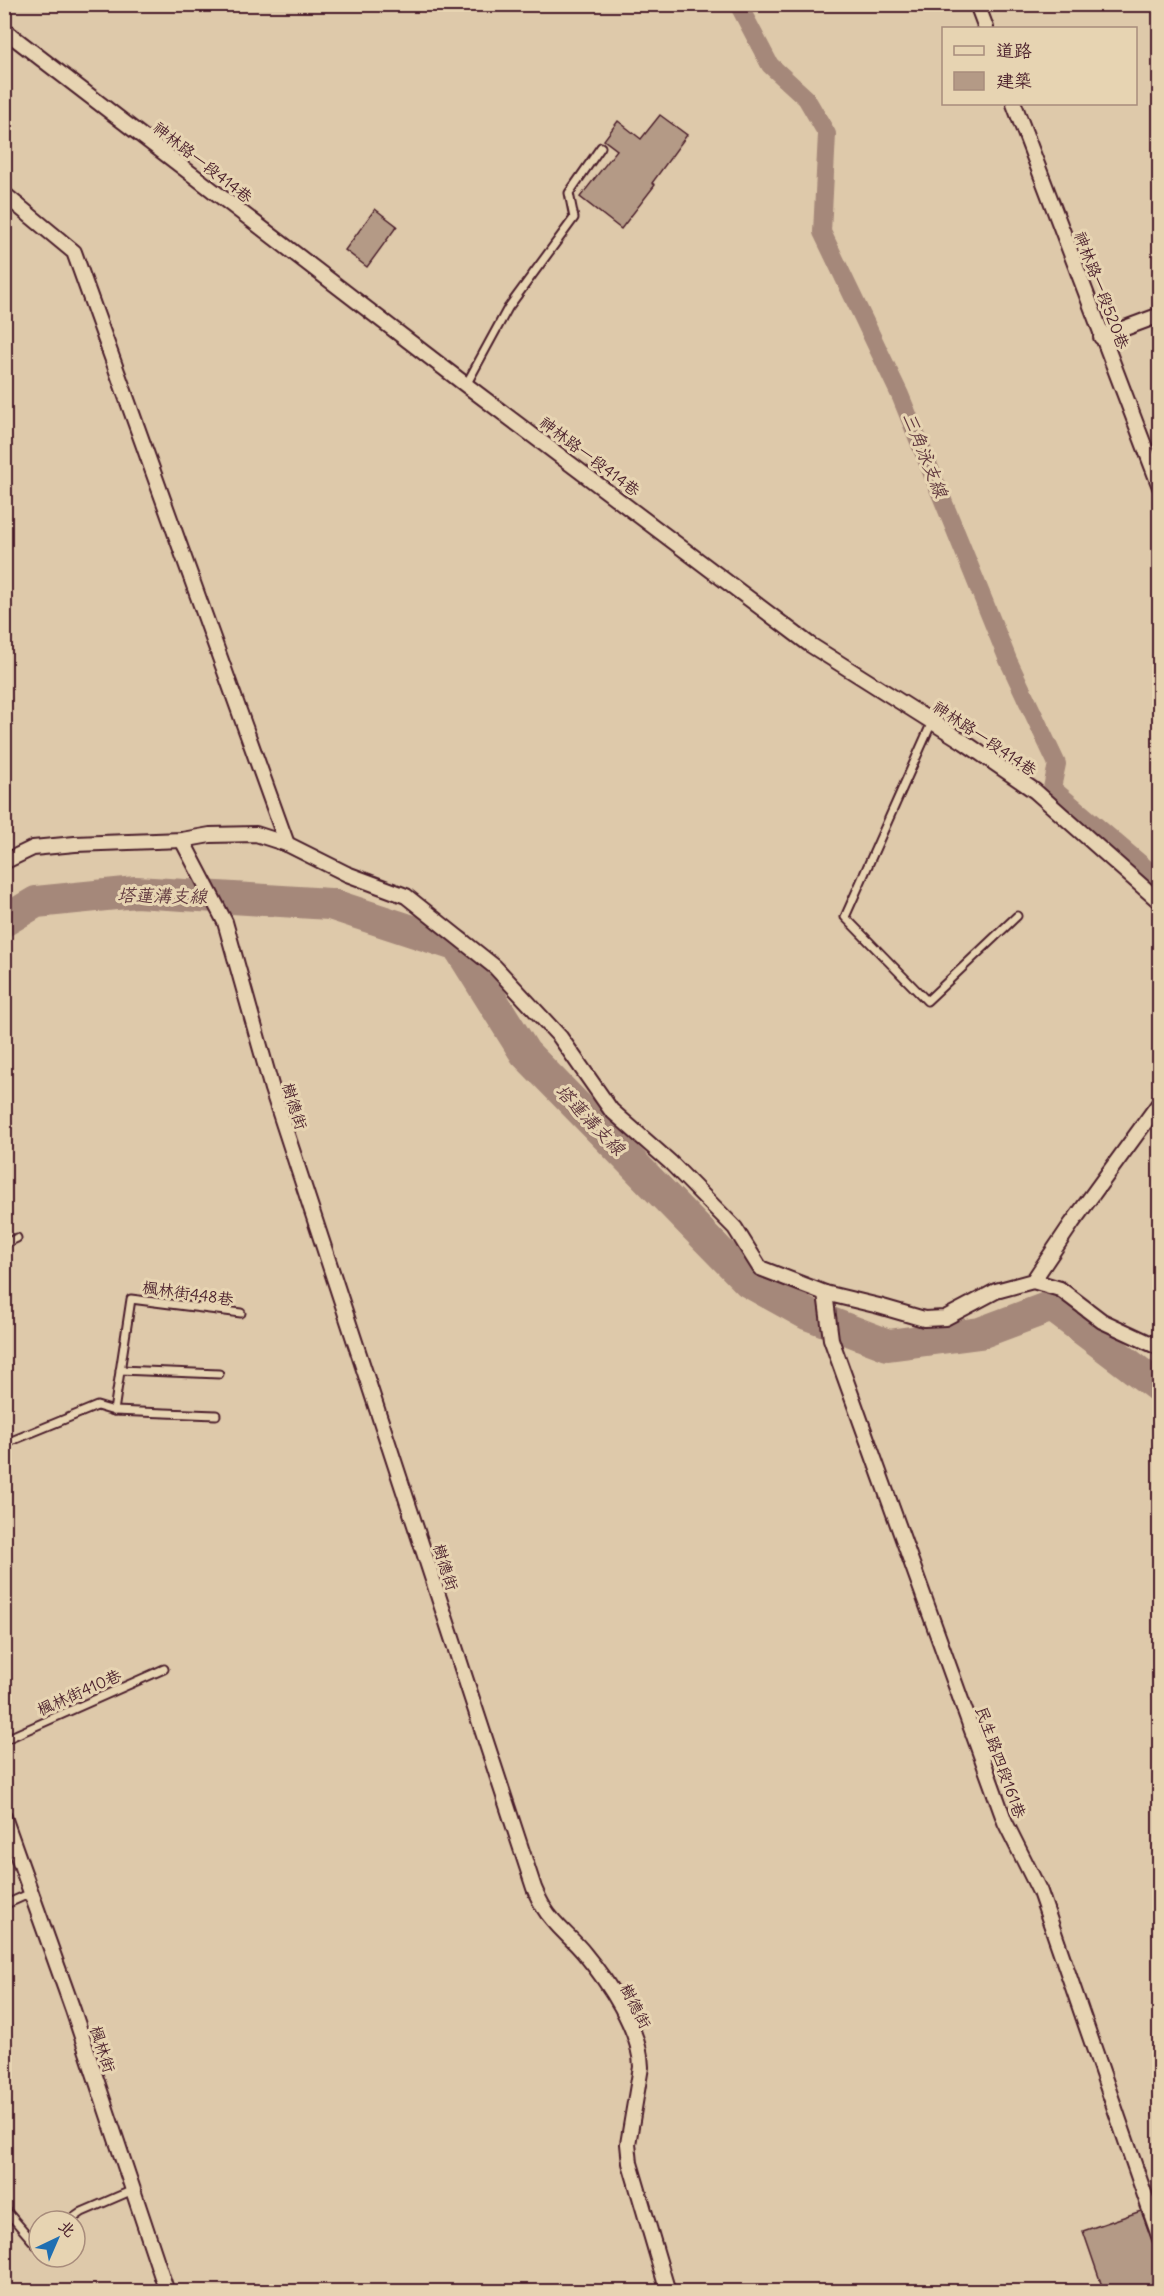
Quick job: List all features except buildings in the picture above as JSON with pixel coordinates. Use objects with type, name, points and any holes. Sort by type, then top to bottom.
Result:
[{"type":"street","points":[[977,4],[986,27]]},
{"type":"street","name":"神林路一段414巷","points":[[4,30],[466,385],[809,644],[1035,791],[1160,902]]},
{"type":"street","name":"神林路一段520巷","points":[[1014,105],[1160,488]]},
{"type":"street","points":[[4,194],[74,252],[287,844]]},
{"type":"street","points":[[1101,337],[1160,315]]},
{"type":"street","points":[[4,862],[33,848],[182,840],[210,835],[256,834],[287,844],[347,874],[406,896],[495,967],[560,1037],[611,1110],[670,1162],[735,1228],[760,1268],[825,1293],[879,1305],[924,1320],[945,1318],[996,1290],[1033,1281],[1060,1289],[1102,1321],[1160,1348]]},
{"type":"street","name":"樹德街","points":[[182,840],[225,922],[272,1089],[534,1888],[545,1910],[584,1953],[616,1998],[641,2055],[628,2144],[630,2163],[668,2292]]},
{"type":"street","points":[[1033,1281],[1160,1102]]},
{"type":"street","name":"民生路四段161巷","points":[[825,1293],[831,1339],[1005,1822],[1040,1892],[1160,2238]]},
{"type":"street","name":"楓林街","points":[[4,1818],[73,2010],[167,2292]]},
{"type":"lane","points":[[466,385],[508,308],[574,218],[569,193],[601,147]]},
{"type":"lane","points":[[932,722],[845,917],[927,1001],[1017,916]]},
{"type":"lane","points":[[4,1244],[17,1238]]},
{"type":"lane","name":"楓林街448巷","points":[[114,1411],[131,1299],[241,1313]]},
{"type":"lane","points":[[120,1370],[219,1374]]},
{"type":"lane","points":[[4,1444],[97,1406],[114,1411],[216,1415]]},
{"type":"lane","name":"楓林街410巷","points":[[4,1740],[164,1668]]},
{"type":"lane","points":[[4,1905],[31,1893]]},
{"type":"lane","points":[[87,2210],[133,2190]]},
{"type":"lane","points":[[4,2208],[27,2235]]},
{"type":"waterway","name":"三角泳支線","points":[[738,4],[770,65],[806,98],[827,134],[822,232],[900,395],[1008,660],[1057,764],[1052,788],[1160,880]]},
{"type":"waterway","name":"塔蓮溝支線","points":[[4,921],[36,902],[136,892],[330,904],[458,946],[525,1053],[749,1282],[807,1314],[888,1345],[980,1333],[1052,1306],[1160,1388]]}]
